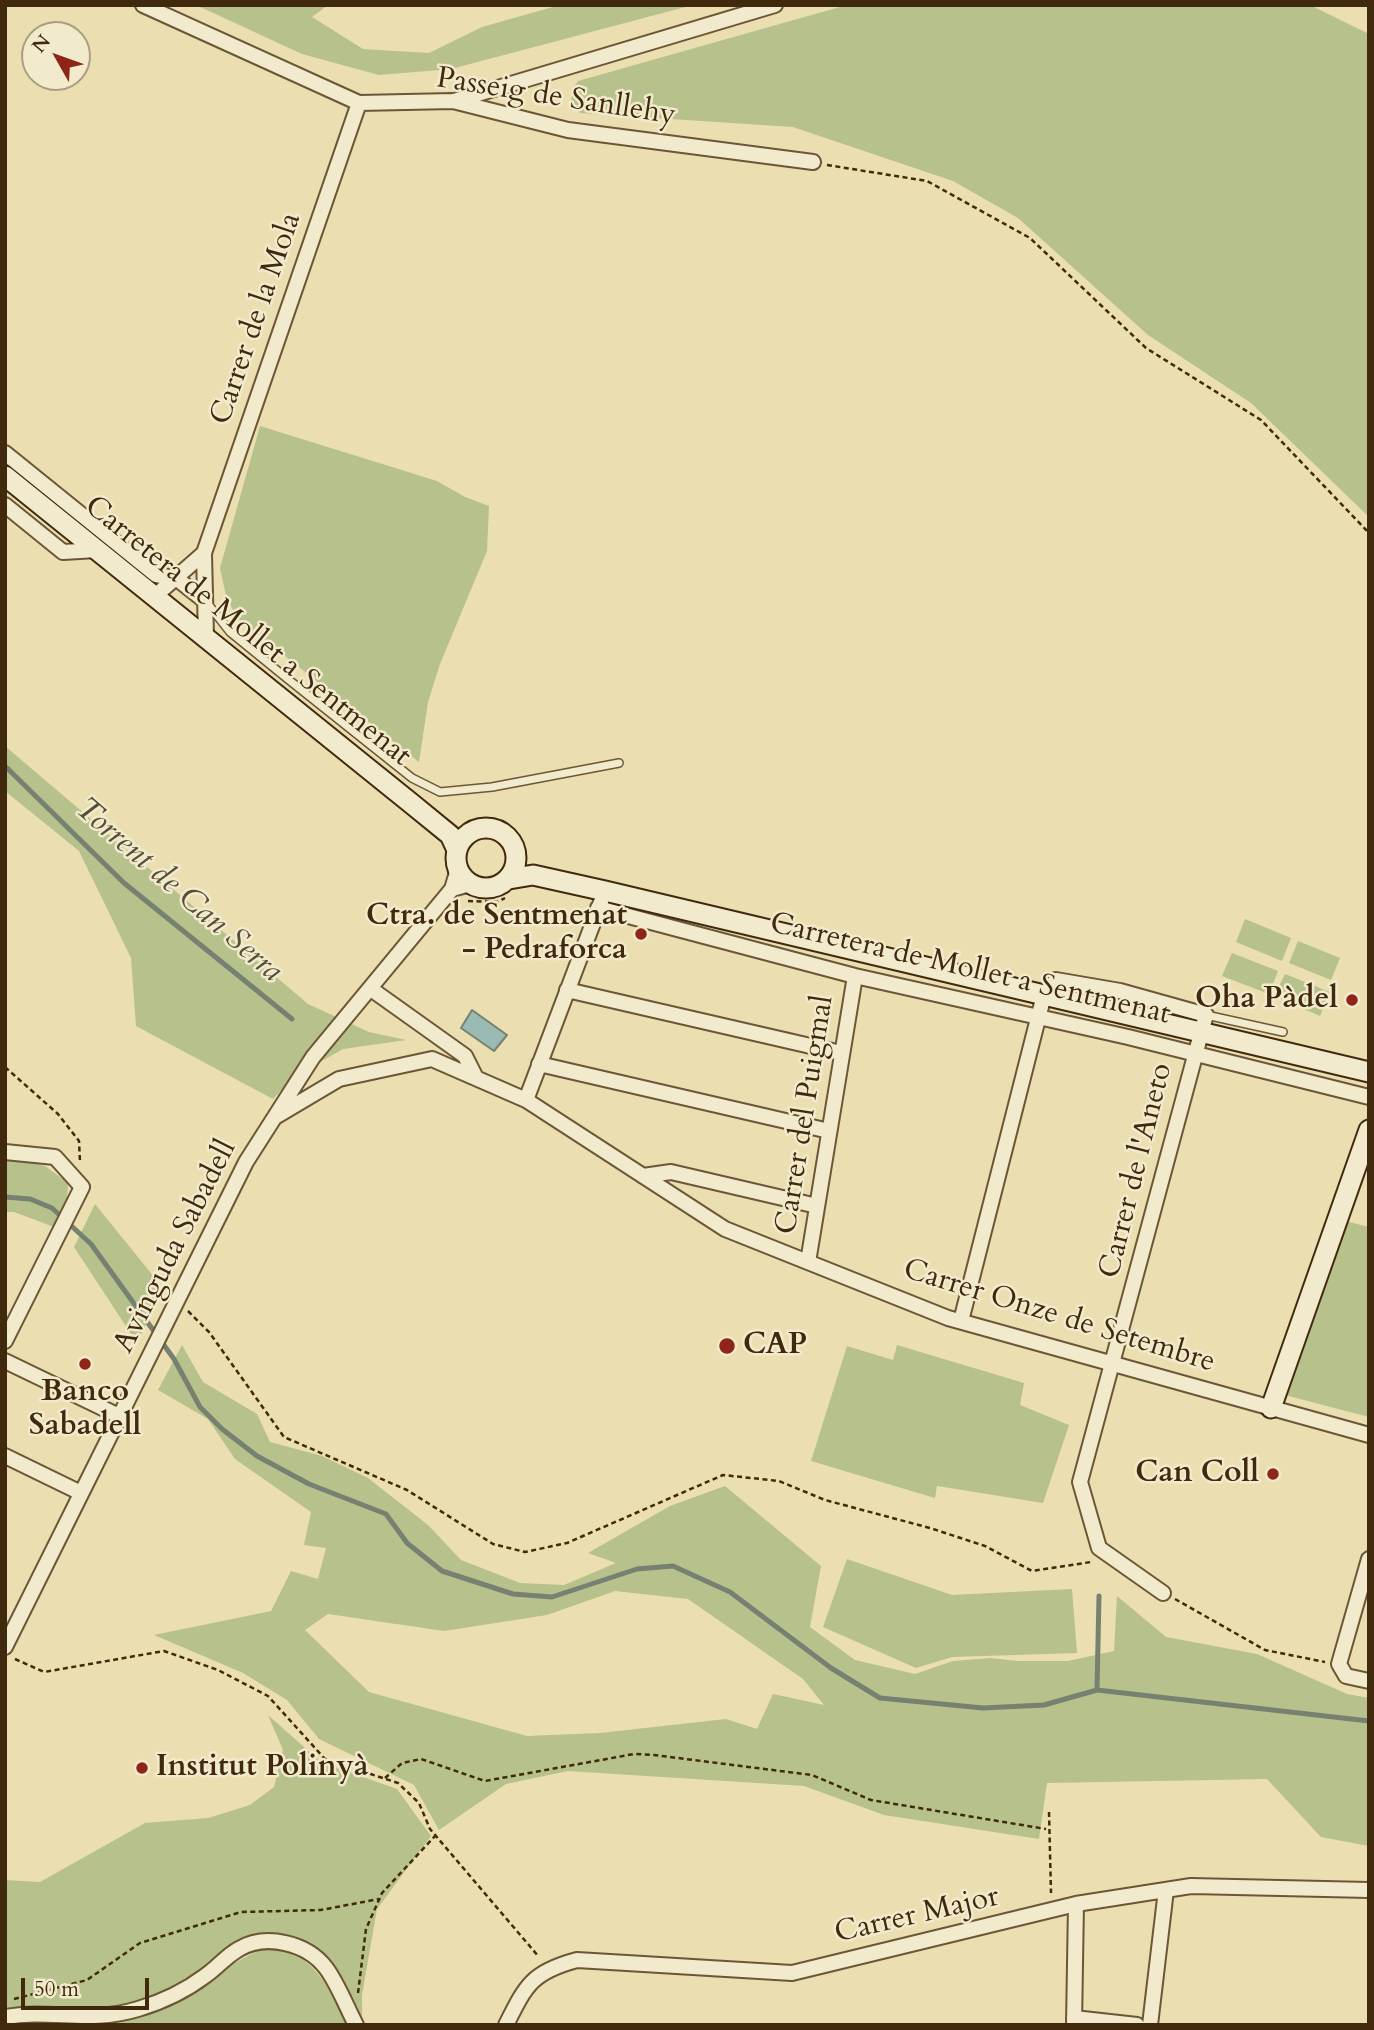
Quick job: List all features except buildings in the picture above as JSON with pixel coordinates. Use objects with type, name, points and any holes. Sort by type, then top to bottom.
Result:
[{"type":"street","name":"Passeig de Sanllehy","points":[[143,5],[359,103],[453,101],[568,130],[813,162]]},
{"type":"street","points":[[453,101],[775,5]]},
{"type":"street","name":"Carrer de la Mola","points":[[206,637],[204,553],[359,103]]},
{"type":"street","points":[[5,453],[156,575],[176,578],[205,601]]},
{"type":"street","name":"Carretera de Mollet a Sentmenat","points":[[5,477],[457,840]]},
{"type":"street","points":[[5,505],[63,552],[97,550]]},
{"type":"street","name":"Carrer de la Mola","points":[[155,596],[204,553]]},
{"type":"street","points":[[275,1116],[313,1058],[460,881],[457,840],[478,828],[492,827],[505,834],[514,844],[517,858],[533,875]]},
{"type":"street","points":[[509,879],[517,858]]},
{"type":"street","name":"Carretera de Mollet a Sentmenat","points":[[460,881],[483,888],[497,887],[509,879],[533,875],[601,900],[855,976],[1369,1097]]},
{"type":"street","points":[[526,1100],[601,900]]},
{"type":"street","name":"Carretera de Mollet a Sentmenat","points":[[601,900],[1044,995],[1203,1023],[1369,1072]]},
{"type":"street","name":"Carrer del Puigmal","points":[[808,1262],[855,976]]},
{"type":"street","points":[[371,989],[465,1056],[475,1078]]},
{"type":"street","points":[[567,990],[841,1053]]},
{"type":"street","points":[[961,1321],[1044,995]]},
{"type":"street","name":"Carrer de l'Aneto","points":[[1163,1593],[1099,1548],[1080,1482],[1115,1364],[1203,1023]]},
{"type":"street","name":"Avinguda Sabadell","points":[[5,1647],[227,1197],[275,1116],[339,1079],[432,1059],[526,1100]]},
{"type":"street","points":[[539,1064],[829,1131]]},
{"type":"street","name":"Carrer Onze de Setembre","points":[[526,1100],[725,1229],[961,1321],[1369,1436]]},
{"type":"street","points":[[1271,1408],[1369,1130]]},
{"type":"street","points":[[5,1152],[55,1157],[82,1187],[5,1341]]},
{"type":"street","points":[[643,1176],[671,1172],[817,1206]]},
{"type":"street","points":[[5,1361],[119,1416]]},
{"type":"street","points":[[5,1456],[81,1493]]},
{"type":"street","points":[[1369,1559],[1339,1664],[1346,1676],[1369,1681]]},
{"type":"street","name":"Carrer Major","points":[[548,1968],[577,1960],[792,1973],[1076,1904],[1166,1890],[1205,1886],[1369,1890]]},
{"type":"street","points":[[1150,2025],[1166,1890]]},
{"type":"street","points":[[1076,1904],[1074,2022],[1137,2025]]},
{"type":"street","points":[[5,2017],[26,2013],[98,2018],[137,2010],[170,1997],[205,1977],[239,1948],[260,1941],[279,1941],[305,1950],[325,1967],[356,2025]]},
{"type":"street","points":[[506,2025],[520,1997],[548,1968]]},
{"type":"lane","points":[[205,601],[230,632],[289,680],[412,778],[440,792],[492,787],[620,764]]},
{"type":"lane","points":[[1203,1023],[1283,1032]]},
{"type":"path","points":[[813,162],[927,181],[1030,238],[1146,348],[1261,420],[1369,533]]},
{"type":"path","points":[[5,1067],[58,1114],[79,1141],[82,1187]]},
{"type":"path","points":[[186,1308],[209,1332],[284,1437],[407,1490],[493,1544],[525,1552],[567,1543],[723,1475],[779,1481],[825,1500],[930,1528],[985,1546],[1032,1571],[1093,1561]]},
{"type":"path","points":[[1163,1593],[1265,1650],[1339,1664]]},
{"type":"path","points":[[5,1655],[44,1672],[164,1651],[218,1670],[268,1696],[325,1759],[398,1783],[419,1803],[436,1835],[548,1968]]},
{"type":"path","points":[[385,1778],[402,1763],[421,1759],[485,1781],[634,1754],[654,1755],[811,1775],[871,1800],[1046,1829]]},
{"type":"path","points":[[1049,1812],[1052,1910]]},
{"type":"path","points":[[358,1994],[366,1929],[379,1899],[436,1835]]},
{"type":"path","points":[[5,2001],[87,1980],[140,1943],[242,1912],[321,1910],[379,1899]]},
{"type":"green space","points":[[196,5],[328,5],[312,17],[363,49],[429,53],[482,27],[560,5],[693,5],[451,69],[379,75],[302,54]]},
{"type":"green space","points":[[847,5],[1310,5],[1369,34],[1369,517],[1251,403],[1148,335],[1018,218],[953,181],[793,127],[580,113],[571,101],[573,88],[578,81]]},
{"type":"green space","points":[[260,426],[437,481],[465,497],[489,506],[487,551],[440,664],[428,702],[419,762],[237,618],[226,596],[220,568]]},
{"type":"green space","points":[[5,746],[308,1004],[369,1032],[406,1040],[343,1049],[292,1078],[273,1099],[136,1026],[131,958],[79,851],[5,791]]},
{"type":"green space","points":[[1245,919],[1291,938],[1282,961],[1236,942]]},
{"type":"green space","points":[[1298,941],[1340,958],[1331,980],[1289,963]]},
{"type":"green space","points":[[1232,953],[1278,971],[1269,994],[1222,976]]},
{"type":"green space","points":[[1285,974],[1330,992],[1320,1016],[1274,996]]},
{"type":"green space","points":[[16,1158],[45,1166],[68,1183],[67,1201],[54,1227],[14,1212],[5,1212],[5,1161]]},
{"type":"green space","points":[[95,1204],[163,1288],[137,1343],[74,1247]]},
{"type":"green space","points":[[1345,1221],[1369,1227],[1369,1417],[1285,1395]]},
{"type":"green space","points":[[182,1345],[203,1382],[257,1414],[270,1442],[322,1456],[368,1478],[428,1525],[461,1560],[520,1583],[564,1585],[616,1563],[588,1553],[670,1506],[725,1486],[821,1566],[810,1627],[855,1660],[915,1674],[953,1661],[991,1658],[1068,1661],[1114,1651],[1117,1596],[1166,1637],[1257,1654],[1347,1694],[1369,1698],[1369,1846],[1321,1837],[1267,1779],[1047,1783],[1039,1839],[884,1815],[804,1786],[568,1771],[506,1784],[439,1830],[414,1785],[319,1739],[287,1700],[243,1673],[154,1635],[271,1611],[291,1571],[318,1579],[326,1548],[304,1545],[311,1512],[235,1459],[208,1419],[158,1390]],"holes":[[[615,1591],[688,1599],[803,1679],[824,1705],[773,1694],[757,1729],[726,1719],[600,1733],[527,1736],[369,1692],[305,1630],[328,1614],[444,1631],[547,1615]]]},
{"type":"green space","points":[[897,1345],[1024,1383],[1020,1405],[1069,1425],[1043,1503],[937,1486],[935,1498],[811,1461],[847,1346],[893,1360]]},
{"type":"green space","points":[[847,1559],[952,1595],[1072,1589],[1077,1653],[952,1657],[916,1668],[823,1627]]},
{"type":"green space","points":[[268,1715],[321,1762],[397,1789],[431,1836],[377,1909],[362,1995],[362,2025],[328,1962],[290,1938],[277,1934],[257,1936],[168,1993],[136,2003],[99,2012],[24,2008],[5,2012],[5,1880],[40,1882],[145,1823],[208,1818],[250,1805],[274,1787],[283,1750]]},
{"type":"green space","points":[[264,1949],[281,1951],[307,1962],[332,1994],[346,2023],[5,2025],[26,2020],[100,2024],[137,2017],[171,2004],[232,1965]]},
{"type":"water","points":[[472,1010],[507,1035],[494,1051],[461,1028]]},
{"type":"waterway","name":"Torrent de Can Serra","points":[[5,766],[124,883],[292,1019]]},
{"type":"waterway","points":[[5,1197],[30,1199],[52,1208],[91,1244],[174,1359],[200,1407],[222,1429],[257,1456],[309,1484],[386,1514],[407,1543],[442,1571],[513,1594],[552,1597],[637,1569],[673,1566],[730,1592],[831,1668],[880,1698],[983,1708],[1044,1705],[1097,1690],[1369,1721]]},
{"type":"waterway","points":[[1097,1690],[1099,1596]]},
{"type":"place","name":"Ctra. de Sentmenat - Pedraforca","points":[[641,934]]},
{"type":"place","name":"Oha Pàdel","points":[[1352,1000]]},
{"type":"place","name":"CAP","points":[[727,1346]]},
{"type":"place","name":"Banco Sabadell","points":[[85,1364]]},
{"type":"place","name":"Can Coll","points":[[1273,1474]]},
{"type":"place","name":"Institut Polinyà","points":[[142,1768]]}]
